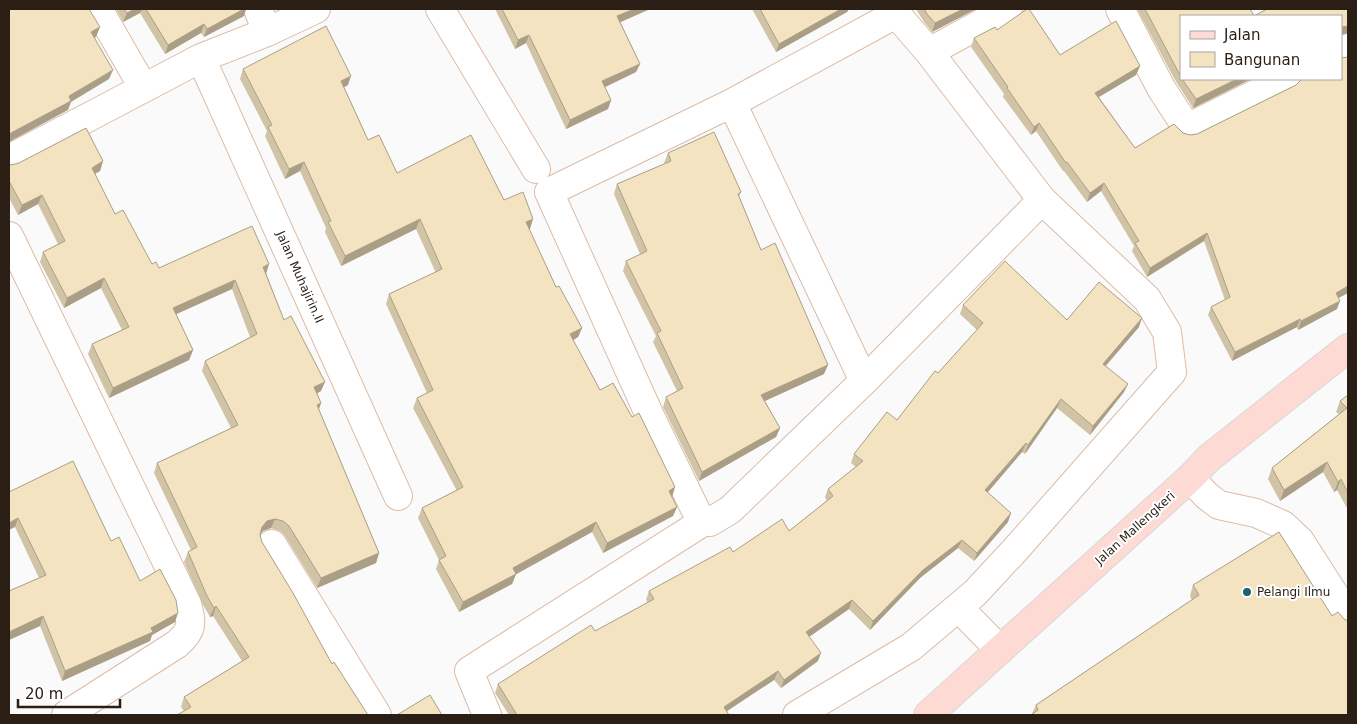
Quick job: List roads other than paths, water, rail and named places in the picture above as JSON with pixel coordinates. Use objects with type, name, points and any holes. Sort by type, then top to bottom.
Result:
[{"type":"main road","name":"Jalan Mallengkeri","points":[[928,715],[1190,478],[1209,458],[1348,348]]},
{"type":"street","points":[[98,9],[143,87]]},
{"type":"street","points":[[9,159],[201,58],[263,20],[316,9]]},
{"type":"street","points":[[440,9],[536,169]]},
{"type":"street","points":[[929,52],[1008,9]]},
{"type":"street","points":[[1120,9],[1161,88],[1187,128],[1284,80]]},
{"type":"street","points":[[797,715],[911,647],[976,593],[1172,372],[1167,332],[1147,299],[1042,200],[929,52],[894,11],[732,103],[549,192],[650,416],[697,513],[710,522],[730,510],[864,381],[1042,200]]},
{"type":"street","name":"Jalan Muhajirin.II","points":[[201,58],[398,496]]},
{"type":"street","points":[[732,103],[864,381]]},
{"type":"street","points":[[9,236],[187,604],[191,619],[191,627],[186,636],[177,644],[66,715]]},
{"type":"street","points":[[1190,478],[1207,496],[1219,505],[1256,513],[1283,525],[1300,541],[1348,616]]},
{"type":"street","points":[[487,715],[468,671],[706,520]]},
{"type":"street","points":[[272,544],[377,715]]},
{"type":"street","points":[[959,608],[1000,650]]},
{"type":"place","name":"Pelangi Ilmu","points":[[1247,592]]}]
